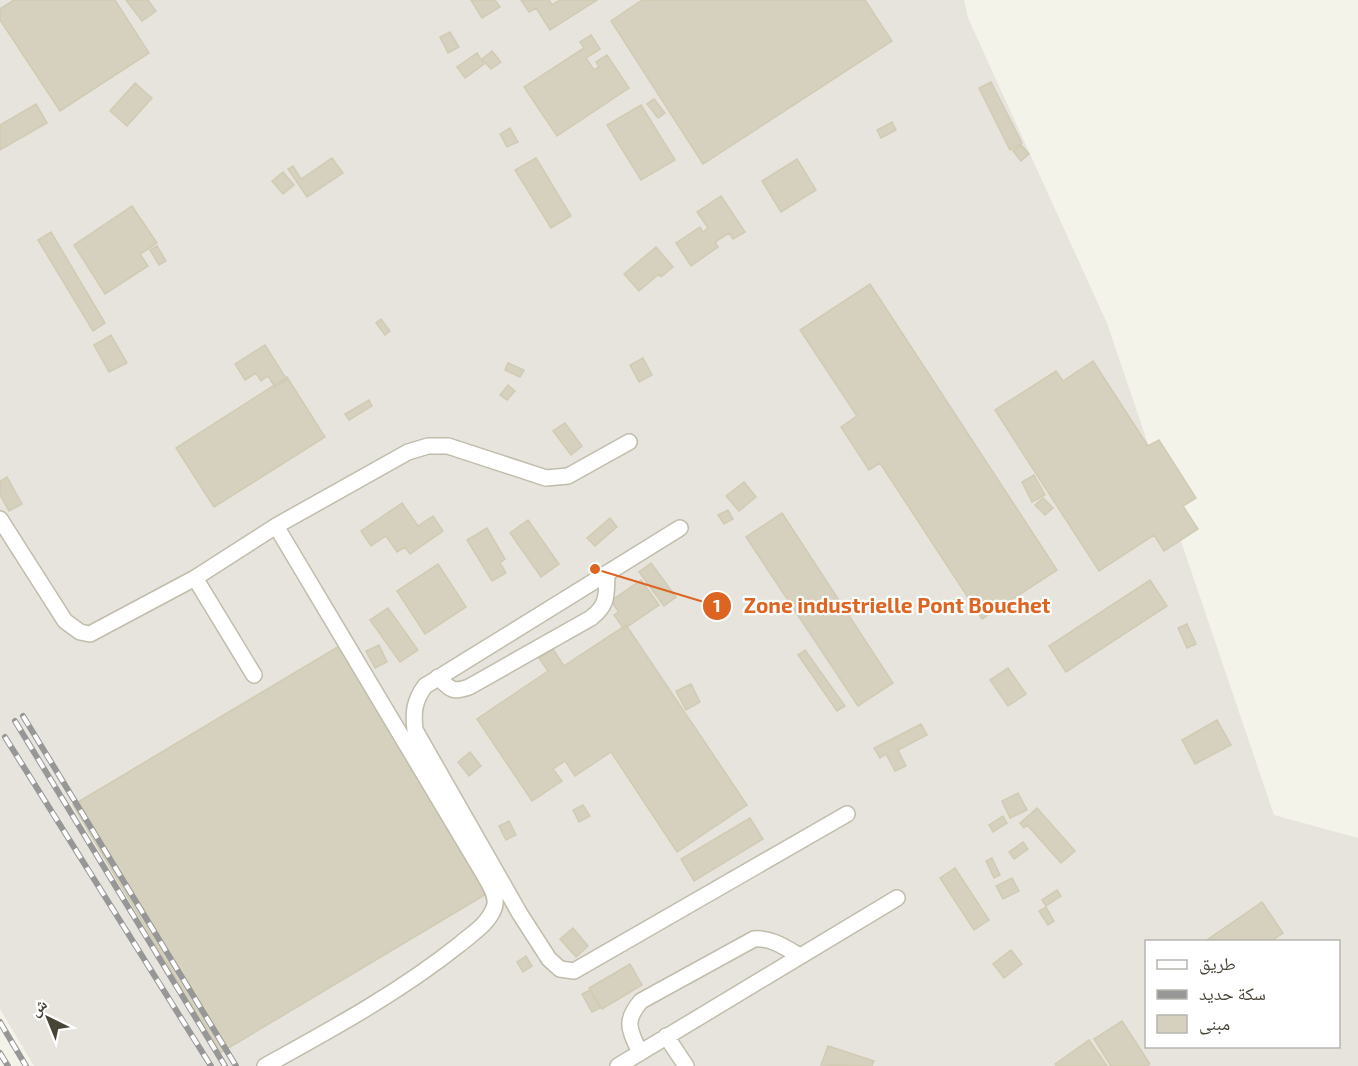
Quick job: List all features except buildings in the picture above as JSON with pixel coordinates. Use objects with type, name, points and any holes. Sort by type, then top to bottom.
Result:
[{"type":"lane","points":[[0,519],[65,621],[80,632],[90,634],[195,578],[276,526],[408,452],[428,446],[448,446],[546,478],[568,476],[629,442]]},
{"type":"lane","points":[[265,1066],[357,1015],[443,957],[486,922],[494,909],[496,900],[481,868],[276,526]]},
{"type":"lane","points":[[680,528],[438,677],[425,686],[417,696],[413,712],[415,730],[520,914],[549,959],[560,969],[574,971],[847,814]]},
{"type":"lane","points":[[438,677],[451,690],[459,691],[591,618],[601,610],[606,601],[607,573]]},
{"type":"lane","points":[[195,578],[254,675]]},
{"type":"lane","points":[[618,1066],[897,898]]},
{"type":"lane","points":[[640,1053],[629,1025],[632,1012],[641,1001],[754,939],[761,938],[770,941],[800,956]]},
{"type":"lane","points":[[666,1036],[686,1066]]},
{"type":"shaded area","points":[[0,0],[964,0],[968,18],[1107,323],[1274,815],[1358,838],[1358,1066],[34,1066],[0,1009]]},
{"type":"railway","points":[[23,716],[236,1066]]},
{"type":"railway","points":[[15,721],[225,1066]]},
{"type":"railway","points":[[5,737],[211,1066]]},
{"type":"railway","points":[[0,1022],[26,1066]]},
{"type":"railway","points":[[0,1053],[8,1066]]},
{"type":"place","name":"Zone industrielle Pont Bouchet","points":[[595,569]]}]
